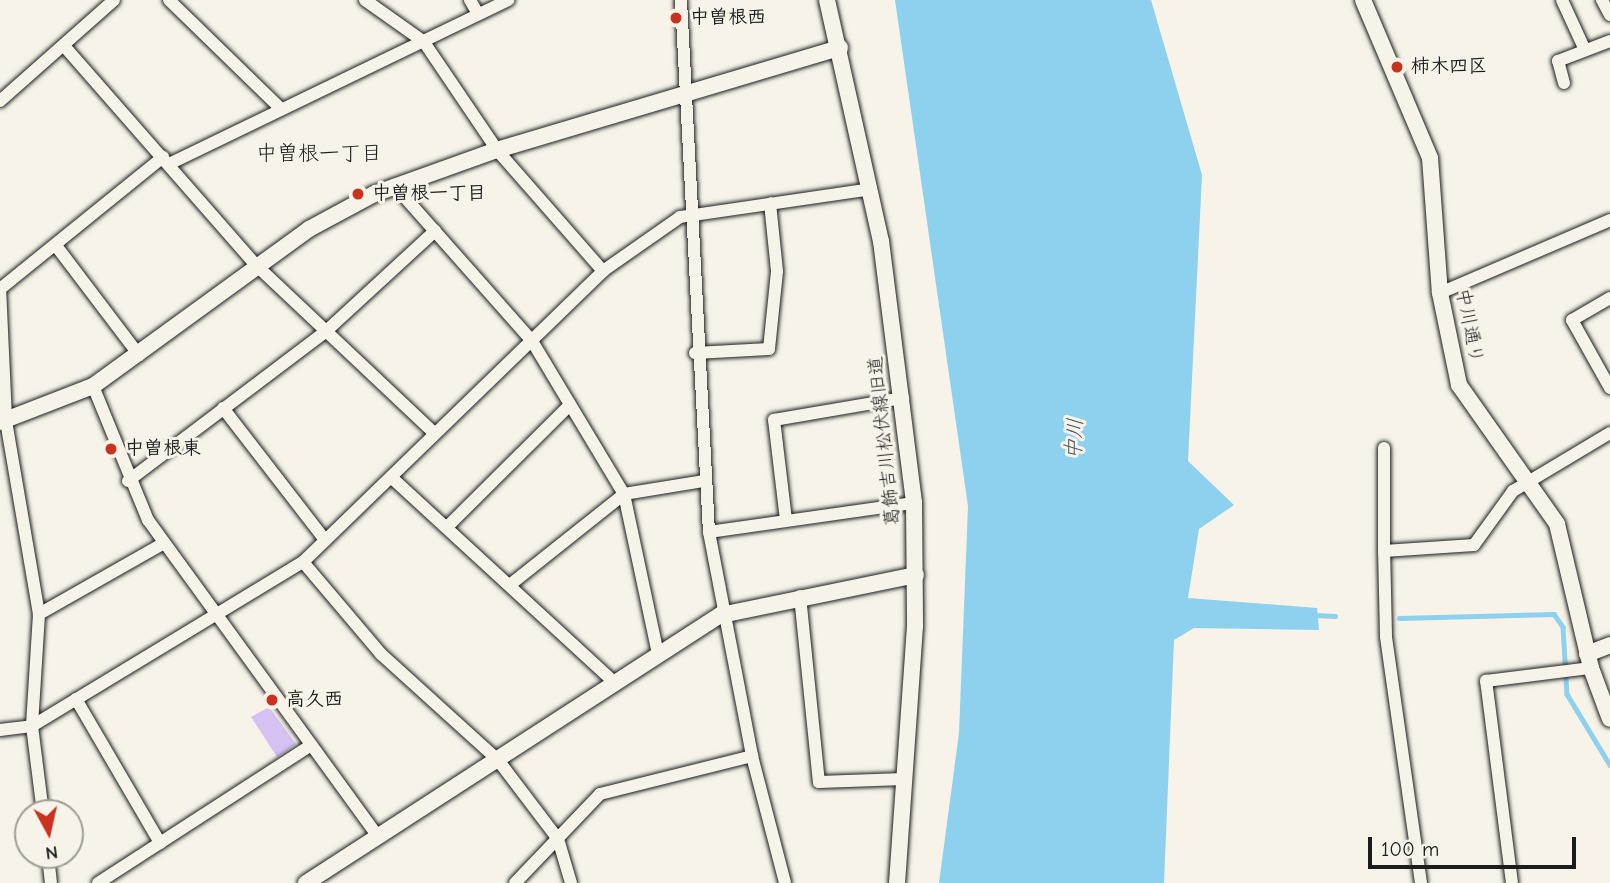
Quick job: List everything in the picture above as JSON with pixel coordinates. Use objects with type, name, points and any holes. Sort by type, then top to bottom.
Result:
[{"type":"street","points":[[0,101],[65,47],[114,0]]},
{"type":"street","points":[[169,0],[278,106]]},
{"type":"street","points":[[365,0],[424,41],[497,150],[603,271]]},
{"type":"street","points":[[470,0],[478,14]]},
{"type":"street","points":[[41,799],[32,726],[39,614],[3,421],[0,288],[166,161],[508,0]]},
{"type":"street","points":[[681,0],[689,94],[695,352],[709,532],[721,615],[752,756],[785,883]]},
{"type":"street","name":"葛飾吉川松伏線旧道","points":[[827,0],[871,189],[903,398],[914,503],[916,575],[897,883]]},
{"type":"street","name":"中川通り","points":[[1364,0],[1430,158],[1440,293],[1459,385],[1483,425],[1529,478],[1557,524],[1586,664],[1610,719]]},
{"type":"street","points":[[1562,0],[1585,50]]},
{"type":"street","points":[[1602,0],[1610,15]]},
{"type":"street","points":[[1564,83],[1558,61],[1610,41]]},
{"type":"street","points":[[65,47],[257,266],[324,333],[434,433]]},
{"type":"street","points":[[3,421],[93,386],[321,222],[394,185],[497,150],[840,48]]},
{"type":"street","points":[[394,185],[532,341],[624,494],[658,654]]},
{"type":"street","points":[[0,730],[32,726],[303,562],[603,271],[691,214],[871,189]]},
{"type":"street","points":[[695,352],[769,349],[777,271],[770,203]]},
{"type":"street","points":[[1440,293],[1610,220]]},
{"type":"street","points":[[128,481],[324,333],[435,231]]},
{"type":"street","points":[[57,247],[139,355]]},
{"type":"street","points":[[1610,298],[1572,320],[1610,388]]},
{"type":"street","points":[[93,386],[128,481],[164,542],[379,836]]},
{"type":"street","points":[[786,520],[774,420],[903,398]]},
{"type":"street","points":[[448,526],[570,405]]},
{"type":"street","points":[[223,408],[325,540]]},
{"type":"street","points":[[1384,551],[1474,545],[1529,478],[1610,433]]},
{"type":"street","points":[[1384,448],[1386,636],[1421,883]]},
{"type":"street","points":[[391,477],[448,526],[614,682]]},
{"type":"street","points":[[511,584],[624,494],[703,481]]},
{"type":"street","points":[[709,532],[914,503]]},
{"type":"street","points":[[39,614],[164,542]]},
{"type":"street","points":[[303,562],[371,644],[498,760],[558,838],[571,883]]},
{"type":"street","points":[[306,883],[721,615],[916,575]]},
{"type":"street","points":[[800,597],[819,782],[904,779]]},
{"type":"street","points":[[1512,883],[1486,681],[1556,673],[1586,664],[1610,645]]},
{"type":"street","points":[[76,699],[160,844]]},
{"type":"street","points":[[98,883],[312,744]]},
{"type":"street","points":[[515,883],[609,790],[752,756]]},
{"type":"water","name":"中川","points":[[895,0],[1151,0],[1202,175],[1188,461],[1234,505],[1199,529],[1188,598],[1317,608],[1319,630],[1194,628],[1174,640],[1164,883],[939,883],[959,733],[968,506]]},
{"type":"building","points":[[269,707],[296,744],[277,757],[251,717]]},
{"type":"waterway","points":[[1399,618],[1554,614],[1563,627],[1567,694],[1610,765]]},
{"type":"waterway","points":[[1315,615],[1335,616]]},
{"type":"place","name":"中曽根西","points":[[676,18]]},
{"type":"place","name":"柿木四区","points":[[1397,67]]},
{"type":"place","name":"中曽根一丁目","points":[[358,194]]},
{"type":"place","name":"中曽根東","points":[[111,449]]},
{"type":"place","name":"高久西","points":[[272,700]]},
{"type":"district","name":"中曽根一丁目","points":[[319,153]]}]
